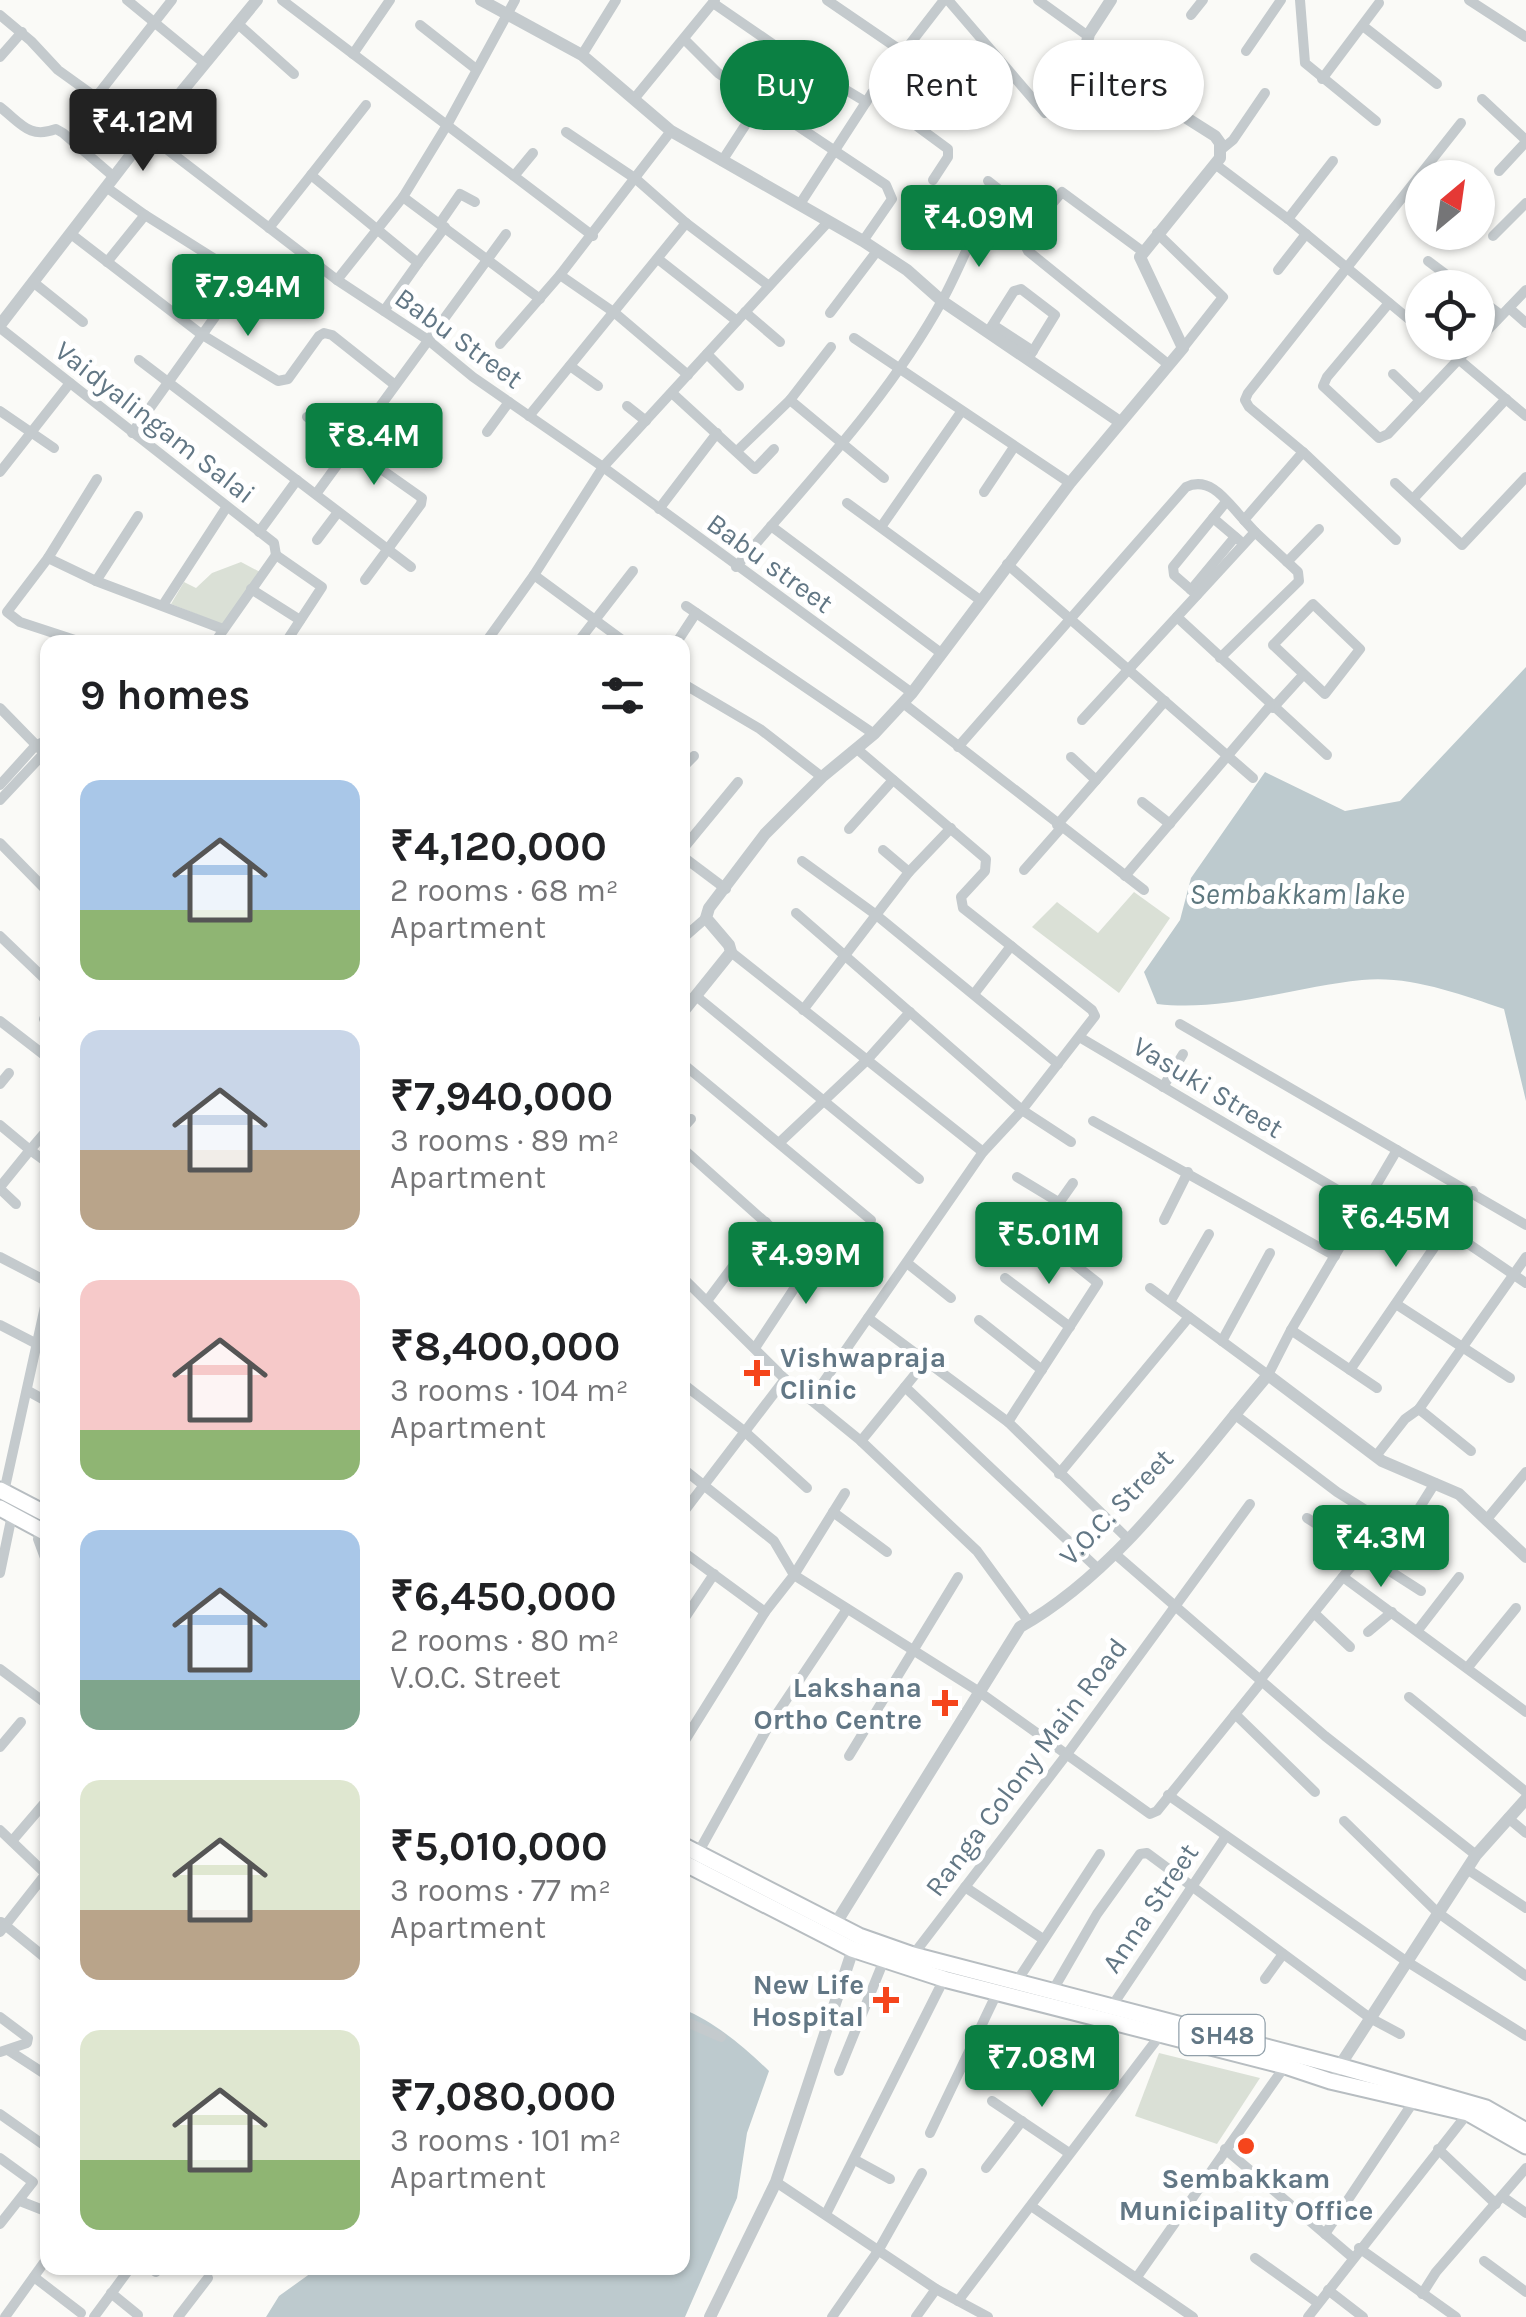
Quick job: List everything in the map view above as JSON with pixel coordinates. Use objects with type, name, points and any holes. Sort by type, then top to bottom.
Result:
[{"type":"main road","points":[[4,1501],[40,1523]]},
{"type":"main road","points":[[4,1501],[40,1523]]},
{"type":"main road","name":"SH48","points":[[690,1849],[884,1960],[1330,2081],[1468,2113],[1526,2146]]},
{"type":"main road","name":"SH48","points":[[690,1866],[831,1930]]},
{"type":"main road","name":"SH48","points":[[855,1943],[1053,1990],[1339,2066],[1486,2108],[1526,2131]]},
{"type":"street","points":[[128,0],[205,64]]},
{"type":"street","points":[[96,96],[172,0]]},
{"type":"street","points":[[282,0],[592,236]]},
{"type":"street","points":[[353,54],[390,0]]},
{"type":"street","points":[[481,0],[582,55],[671,131],[907,270],[942,301],[991,328],[1120,422]]},
{"type":"street","points":[[338,280],[404,197],[514,0]]},
{"type":"street","points":[[582,55],[616,0]]},
{"type":"street","points":[[826,0],[879,40]]},
{"type":"street","points":[[913,40],[946,0],[1033,98]]},
{"type":"street","points":[[1038,0],[1086,40]]},
{"type":"street","points":[[1088,40],[1111,0]]},
{"type":"street","points":[[1192,15],[1203,0]]},
{"type":"street","points":[[1246,51],[1281,0]]},
{"type":"street","points":[[1300,0],[1304,64],[1376,121]]},
{"type":"street","points":[[0,326],[253,1]]},
{"type":"street","points":[[634,99],[714,2],[793,58],[869,98],[800,204]]},
{"type":"street","points":[[1477,2],[1526,37]]},
{"type":"street","points":[[1322,79],[1380,4]]},
{"type":"street","name":"Babu Street","points":[[0,15],[58,70],[338,280],[602,466]]},
{"type":"street","points":[[238,24],[294,74]]},
{"type":"street","points":[[420,25],[476,70]]},
{"type":"street","points":[[1362,26],[1437,84]]},
{"type":"street","points":[[0,57],[22,32]]},
{"type":"street","points":[[685,40],[720,74]]},
{"type":"street","points":[[1183,348],[1141,263],[1142,250],[1215,164],[1266,93]]},
{"type":"street","points":[[1482,99],[1526,141],[1499,171]]},
{"type":"street","points":[[269,228],[366,105]]},
{"type":"street","points":[[0,107],[32,132],[45,134],[56,129],[64,133],[145,215],[241,276],[241,283],[132,433]]},
{"type":"street","points":[[1396,540],[1304,452],[1248,407],[1246,397],[1461,122]]},
{"type":"street","points":[[1204,128],[1216,136],[1222,150]]},
{"type":"street","points":[[722,162],[743,130]]},
{"type":"street","points":[[802,130],[886,186],[891,194],[890,204],[863,242]]},
{"type":"street","points":[[918,130],[948,150],[934,180]]},
{"type":"street","points":[[500,344],[592,236],[671,131]]},
{"type":"street","points":[[566,132],[636,179],[768,286]]},
{"type":"street","points":[[514,176],[533,154]]},
{"type":"street","points":[[1288,219],[1333,161]]},
{"type":"street","points":[[1215,164],[1405,316]]},
{"type":"street","points":[[310,175],[418,263]]},
{"type":"street","points":[[988,181],[1038,220]]},
{"type":"street","points":[[1142,250],[1062,192],[1024,235],[1024,247],[1170,365]]},
{"type":"street","points":[[384,311],[460,194],[475,202]]},
{"type":"street","points":[[404,197],[540,298]]},
{"type":"street","points":[[1495,234],[1526,203]]},
{"type":"street","points":[[108,262],[145,215]]},
{"type":"street","points":[[491,635],[602,466],[828,222]]},
{"type":"street","points":[[529,416],[686,223]]},
{"type":"street","points":[[736,567],[842,443],[897,368],[942,301],[980,223]]},
{"type":"street","points":[[690,932],[706,918],[709,908],[764,834],[822,777],[874,734],[907,698],[1070,484],[1223,298],[1157,233]]},
{"type":"street","points":[[70,234],[201,334],[272,378],[284,381],[319,336],[328,334],[395,385]]},
{"type":"street","points":[[316,494],[506,234]]},
{"type":"street","points":[[1278,270],[1306,234]]},
{"type":"street","points":[[830,314],[877,251]]},
{"type":"street","points":[[658,259],[737,321]]},
{"type":"street","points":[[1428,261],[1440,270]]},
{"type":"street","points":[[560,274],[615,313],[688,375]]},
{"type":"street","points":[[33,282],[83,322]]},
{"type":"street","points":[[991,328],[1014,291],[1021,289],[1055,315],[1030,355]]},
{"type":"street","points":[[1495,321],[1526,290]]},
{"type":"street","points":[[1389,303],[1327,376],[1324,386],[1379,438],[1388,434],[1457,360]]},
{"type":"street","points":[[1495,306],[1526,322]]},
{"type":"street","points":[[746,312],[780,342]]},
{"type":"street","name":"Vaidyalingam Salai","points":[[0,326],[260,532],[274,544],[276,555]]},
{"type":"street","points":[[854,338],[1070,484]]},
{"type":"street","points":[[737,452],[790,400],[831,346]]},
{"type":"street","points":[[707,354],[740,386]]},
{"type":"street","points":[[139,360],[412,567]]},
{"type":"street","points":[[1459,360],[1526,416]]},
{"type":"street","points":[[570,366],[598,386]]},
{"type":"street","points":[[1393,374],[1420,400]]},
{"type":"street","points":[[0,472],[70,383]]},
{"type":"street","points":[[672,392],[757,468],[774,449]]},
{"type":"street","points":[[1412,499],[1506,399]]},
{"type":"street","points":[[790,400],[884,478]]},
{"type":"street","points":[[487,432],[509,402]]},
{"type":"street","points":[[627,406],[646,421]]},
{"type":"street","points":[[0,411],[54,448]]},
{"type":"street","points":[[881,527],[960,412]]},
{"type":"street","points":[[306,416],[422,498],[422,504],[364,580]]},
{"type":"street","points":[[659,509],[717,433]]},
{"type":"street","points":[[984,492],[1014,447]]},
{"type":"street","points":[[1244,520],[1304,452]]},
{"type":"street","name":"Babu street","points":[[602,466],[907,698],[958,747],[1144,890]]},
{"type":"street","points":[[1395,483],[1462,545],[1526,477]]},
{"type":"street","points":[[60,635],[20,622],[7,612],[48,558],[98,479]]},
{"type":"street","points":[[260,532],[298,480]]},
{"type":"street","points":[[958,747],[1186,486],[1200,482],[1209,485],[1299,575],[1296,586],[1220,658]]},
{"type":"street","points":[[1194,592],[1174,575],[1172,567],[1226,502]]},
{"type":"street","points":[[847,503],[980,600]]},
{"type":"street","points":[[163,605],[226,508]]},
{"type":"street","points":[[318,540],[338,512]]},
{"type":"street","points":[[96,581],[138,516]]},
{"type":"street","points":[[1213,518],[1240,540]]},
{"type":"street","points":[[771,526],[941,653]]},
{"type":"street","points":[[1287,562],[1319,530]]},
{"type":"street","points":[[1082,720],[1177,618],[1194,592],[1240,540],[1255,532]]},
{"type":"street","points":[[219,635],[276,555],[322,587],[290,635]]},
{"type":"street","points":[[48,558],[96,581],[223,630]]},
{"type":"street","points":[[1007,564],[1253,778]]},
{"type":"street","points":[[583,635],[633,572]]},
{"type":"street","points":[[534,575],[614,635]]},
{"type":"street","points":[[251,589],[300,620]]},
{"type":"street","points":[[1313,604],[1360,649],[1325,694],[1302,675],[1274,644],[1313,604]]},
{"type":"street","points":[[680,635],[691,609],[874,734]]},
{"type":"street","points":[[1177,618],[1326,756]]},
{"type":"street","points":[[1126,876],[1302,675]]},
{"type":"street","points":[[690,688],[760,729],[822,777]]},
{"type":"street","points":[[1024,870],[1165,701]]},
{"type":"street","points":[[0,708],[40,743]]},
{"type":"street","points":[[811,1400],[983,1152],[1081,1038],[1095,1014],[960,906],[961,898],[984,871],[984,856],[857,749]]},
{"type":"street","points":[[0,785],[40,750]]},
{"type":"street","points":[[0,800],[40,752]]},
{"type":"street","points":[[690,760],[694,756]]},
{"type":"street","points":[[1072,758],[1096,780]]},
{"type":"street","points":[[849,830],[893,780]]},
{"type":"street","points":[[690,843],[738,782]]},
{"type":"street","points":[[1142,802],[1170,824]]},
{"type":"street","points":[[803,1010],[909,872],[951,828]]},
{"type":"street","points":[[0,843],[38,882]]},
{"type":"street","points":[[883,850],[909,872]]},
{"type":"street","points":[[690,860],[726,889]]},
{"type":"street","points":[[802,860],[875,914],[1058,1064]]},
{"type":"street","points":[[796,914],[1022,1110],[1071,1142]]},
{"type":"street","points":[[706,918],[731,952],[983,1152]]},
{"type":"street","points":[[0,936],[40,974]]},
{"type":"street","points":[[974,994],[1011,946]]},
{"type":"street","points":[[690,1003],[731,952]]},
{"type":"street","points":[[696,996],[919,1179]]},
{"type":"street","points":[[779,1143],[867,1060],[910,1012]]},
{"type":"street","points":[[0,1021],[40,1052]]},
{"type":"street","points":[[1180,1024],[1526,1225]]},
{"type":"street","name":"Vasuki Street","points":[[1081,1038],[1363,1205]]},
{"type":"street","points":[[1164,1087],[1183,1054]]},
{"type":"street","points":[[690,1070],[872,1220]]},
{"type":"street","points":[[0,1084],[9,1073]]},
{"type":"street","points":[[1092,1121],[1335,1256]]},
{"type":"street","points":[[0,1125],[40,1157]]},
{"type":"street","points":[[16,1204],[0,1188],[40,1138]]},
{"type":"street","name":"V.O.C. Street","points":[[831,1930],[1020,1627],[1128,1539],[1268,1375],[1290,1330],[1397,1150]]},
{"type":"street","points":[[690,1155],[812,1263]]},
{"type":"street","points":[[1164,1220],[1188,1172]]},
{"type":"street","points":[[1017,1177],[1060,1202]]},
{"type":"street","points":[[1037,1234],[1073,1183]]},
{"type":"street","points":[[1350,1370],[1473,1191]]},
{"type":"street","points":[[707,1301],[766,1222]]},
{"type":"street","points":[[1008,1422],[1098,1283],[1025,1225]]},
{"type":"street","points":[[1448,1230],[1526,1282]]},
{"type":"street","points":[[1170,1302],[1209,1234]]},
{"type":"street","points":[[754,1348],[812,1263],[830,1244]]},
{"type":"street","points":[[1222,1341],[1270,1253]]},
{"type":"street","points":[[0,1257],[40,1278]]},
{"type":"street","points":[[1376,1456],[1405,1419],[1419,1410],[1526,1257]]},
{"type":"street","points":[[907,1263],[951,1298]]},
{"type":"street","points":[[1004,1278],[1070,1327]]},
{"type":"street","points":[[690,1285],[786,1379],[861,1441],[977,1551],[1029,1622]]},
{"type":"street","points":[[1150,1288],[1376,1456],[1396,1469],[1453,1490],[1526,1557]]},
{"type":"street","points":[[1396,1304],[1510,1378]]},
{"type":"street","points":[[1059,1474],[1189,1316]]},
{"type":"street","points":[[868,1318],[1008,1422],[1128,1539]]},
{"type":"street","points":[[979,1320],[1042,1370]]},
{"type":"street","points":[[0,1324],[37,1344]]},
{"type":"street","points":[[1290,1330],[1377,1388]]},
{"type":"street","points":[[0,1573],[4,1501],[40,1338]]},
{"type":"street","points":[[861,1441],[926,1361]]},
{"type":"street","points":[[690,1503],[786,1379]]},
{"type":"street","points":[[905,1387],[1097,1568]]},
{"type":"street","points":[[690,1389],[744,1431],[806,1488]]},
{"type":"street","points":[[28,1391],[40,1398]]},
{"type":"street","points":[[1419,1410],[1470,1451]]},
{"type":"street","points":[[1234,1414],[1337,1492],[1442,1558]]},
{"type":"street","points":[[1487,1520],[1526,1472]]},
{"type":"street","points":[[690,1474],[774,1541],[794,1575],[978,1691],[1150,1814],[1155,1814],[1386,1523]]},
{"type":"street","points":[[1402,1534],[1434,1483]]},
{"type":"street","points":[[690,1732],[845,1493]]},
{"type":"street","name":"Ranga Colony Main Road","points":[[913,1955],[1250,1504]]},
{"type":"street","points":[[834,1512],[887,1552]]},
{"type":"street","points":[[1306,1518],[1421,1591]]},
{"type":"street","points":[[1114,1553],[1325,1736],[1476,1856]]},
{"type":"street","points":[[690,1557],[765,1612]]},
{"type":"street","points":[[690,1610],[714,1574]]},
{"type":"street","points":[[848,1756],[958,1577]]},
{"type":"street","points":[[1343,1577],[1526,1712]]},
{"type":"street","points":[[1418,1630],[1459,1578]]},
{"type":"street","points":[[1468,1667],[1516,1608]]},
{"type":"street","points":[[690,1849],[847,1609]]},
{"type":"street","points":[[1368,1632],[1392,1612]]},
{"type":"street","points":[[1314,1613],[1350,1647]]},
{"type":"street","points":[[0,1669],[40,1699]]},
{"type":"street","points":[[1330,2081],[1437,1912],[1526,1795],[1409,1698]]},
{"type":"street","points":[[1235,1714],[1314,1792]]},
{"type":"street","points":[[0,1747],[22,1722]]},
{"type":"street","points":[[1168,1795],[1406,1961],[1526,2036]]},
{"type":"street","points":[[12,1841],[40,1808]]},
{"type":"street","points":[[1508,1818],[1526,1833]]},
{"type":"street","points":[[1344,1822],[1437,1912],[1526,1976]]},
{"type":"street","points":[[0,1830],[40,1867]]},
{"type":"street","name":"Anna Street","points":[[1112,2006],[1226,1836]]},
{"type":"street","points":[[1016,1981],[1100,1854]]},
{"type":"street","points":[[1053,1990],[1097,1914],[1140,1854],[1150,1854],[1370,2018],[1400,2034]]},
{"type":"street","points":[[1467,1869],[1526,1908]]},
{"type":"street","points":[[40,1881],[2,1926],[40,1954]]},
{"type":"street","points":[[965,1887],[1043,1939]]},
{"type":"street","points":[[710,2317],[776,2182],[855,1943]]},
{"type":"street","points":[[1265,1979],[1284,1954]]},
{"type":"street","points":[[839,2071],[884,1960]]},
{"type":"street","points":[[826,2214],[944,1979]]},
{"type":"street","points":[[930,2133],[998,1993]]},
{"type":"street","points":[[0,2017],[28,2038],[27,2043],[4,2051]]},
{"type":"street","points":[[690,2023],[721,2037]]},
{"type":"street","points":[[958,2301],[1161,2034]]},
{"type":"street","points":[[4,2051],[40,2071]]},
{"type":"street","points":[[1137,2277],[1285,2066]]},
{"type":"street","points":[[992,2101],[1069,2153]]},
{"type":"street","points":[[1325,2234],[1414,2101]]},
{"type":"street","points":[[1308,2317],[1468,2113]]},
{"type":"street","points":[[0,2114],[40,2142]]},
{"type":"street","points":[[986,2168],[1022,2121]]},
{"type":"street","points":[[1438,2148],[1500,2200],[1526,2213]]},
{"type":"street","points":[[1225,2150],[1325,2234],[1456,2317]]},
{"type":"street","points":[[0,2158],[32,2182],[0,2224]]},
{"type":"street","points":[[855,2160],[890,2180]]},
{"type":"street","points":[[1422,2294],[1436,2272],[1526,2168]]},
{"type":"street","points":[[832,2317],[878,2251],[922,2172]]},
{"type":"street","points":[[776,2182],[936,2289],[988,2317]]},
{"type":"street","points":[[20,2200],[40,2209]]},
{"type":"street","points":[[1031,2206],[1192,2317]]},
{"type":"street","points":[[1255,2258],[1318,2302]]},
{"type":"street","points":[[1484,2262],[1526,2292]]},
{"type":"street","points":[[5,2317],[40,2269]]},
{"type":"street","points":[[94,2317],[125,2275]]},
{"type":"street","points":[[34,2277],[81,2313]]},
{"type":"street","points":[[178,2317],[208,2278]]},
{"type":"street","points":[[916,2317],[936,2289]]},
{"type":"street","points":[[1328,2290],[1363,2317]]},
{"type":"street","points":[[111,2293],[138,2315]]},
{"type":"shaded area","points":[[241,562],[260,572],[224,625],[171,604],[184,582],[196,588],[212,573]]},
{"type":"shaded area","points":[[1134,892],[1170,918],[1119,993],[1032,927],[1057,902],[1098,933]]},
{"type":"shaded area","points":[[1159,2053],[1260,2078],[1217,2144],[1135,2116]]},
{"type":"water","name":"Sembakkam lake","points":[[1526,667],[1526,1101],[1504,1009],[1434,987],[1398,980],[1362,980],[1234,1002],[1157,1004],[1144,972],[1180,920],[1191,878],[1265,772],[1345,811],[1400,801]]},
{"type":"water","points":[[690,2013],[729,2036],[769,2071],[747,2133],[737,2198],[685,2317],[266,2317],[279,2296],[308,2275],[690,2275]]},
{"type":"place","name":"Vishwapraja Clinic","points":[[757,1373]]},
{"type":"place","name":"Lakshana Ortho Centre","points":[[945,1703]]},
{"type":"place","name":"New Life Hospital","points":[[886,2000]]},
{"type":"place","name":"Sembakkam Municipality Office","points":[[1246,2146]]}]
